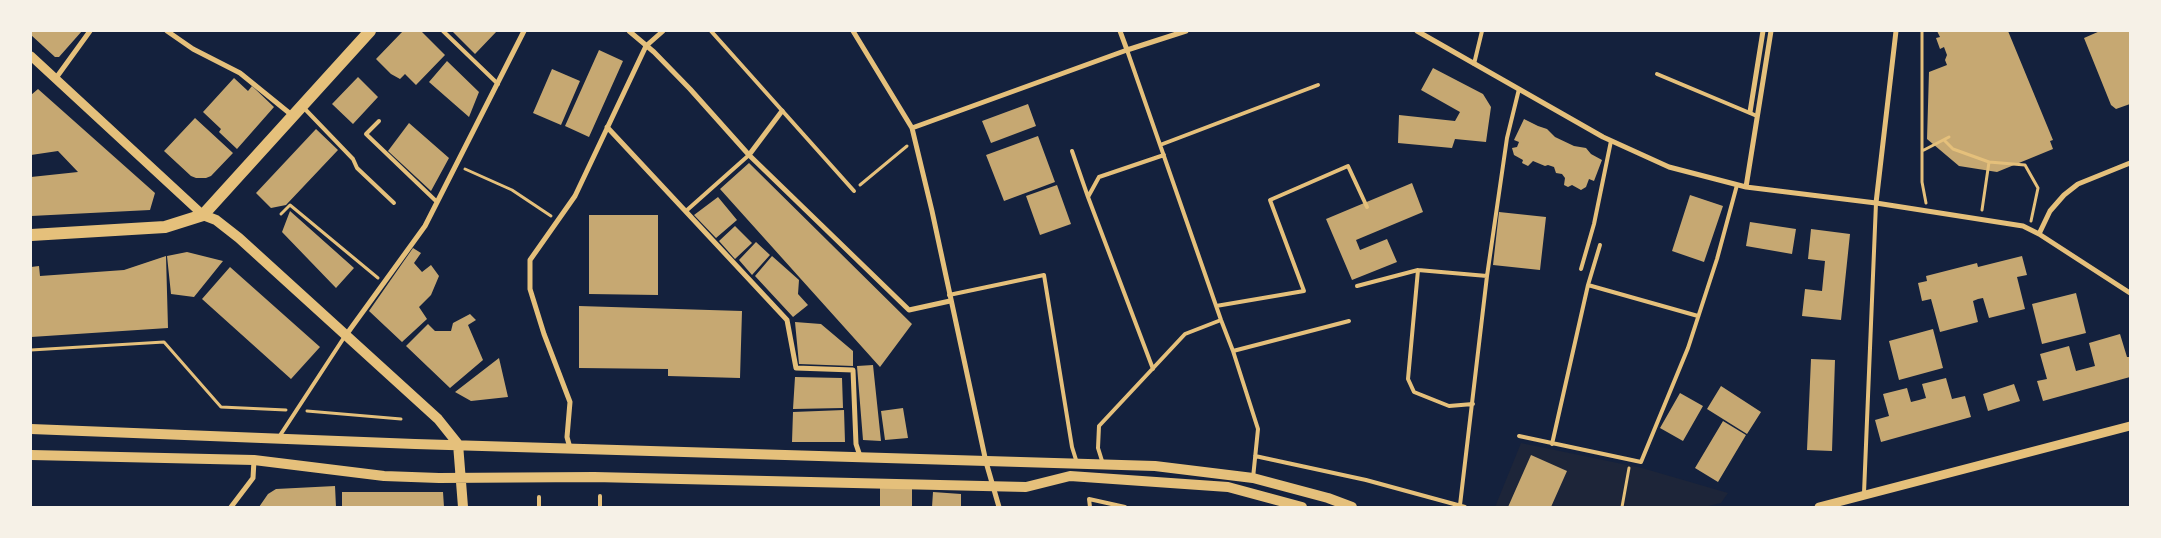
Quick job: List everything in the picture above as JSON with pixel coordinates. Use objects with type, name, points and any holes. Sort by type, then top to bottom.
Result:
[{"type":"main road","points":[[31,235],[165,227],[202,215],[370,31]]},
{"type":"main road","points":[[202,215],[216,220],[239,238],[425,406],[458,444],[463,507]]},
{"type":"main road","points":[[31,429],[277,439],[1155,466],[1253,478],[1328,498],[1352,507]]},
{"type":"main road","points":[[31,455],[254,460],[384,476],[604,477],[1026,487],[1070,476],[1228,487],[1302,507]]},
{"type":"street","points":[[56,78],[90,31]]},
{"type":"street","points":[[168,31],[193,49],[240,73],[293,117]]},
{"type":"street","points":[[346,335],[425,226],[524,31]]},
{"type":"street","points":[[629,31],[690,89],[749,155],[909,310],[950,301]]},
{"type":"street","points":[[570,448],[567,437],[570,402],[544,334],[530,289],[530,260],[574,196],[646,46],[663,31]]},
{"type":"street","points":[[853,31],[912,128],[986,462],[999,507]]},
{"type":"street","points":[[1120,31],[1127,50]]},
{"type":"street","points":[[912,128],[1127,50],[1186,31]]},
{"type":"street","points":[[1417,31],[1611,141],[1669,167],[1746,187],[1876,203],[2023,226],[2039,234],[2130,293]]},
{"type":"street","points":[[1750,112],[1763,31]]},
{"type":"street","points":[[1746,187],[1771,31]]},
{"type":"street","points":[[1876,203],[1896,31]]},
{"type":"street","points":[[31,56],[202,215]]},
{"type":"street","points":[[749,155],[782,111]]},
{"type":"street","points":[[607,127],[787,320],[796,368],[852,370],[856,444],[860,456]]},
{"type":"street","points":[[2039,234],[2050,211],[2064,195],[2078,184],[2130,163]]},
{"type":"street","points":[[1819,507],[2130,426]]},
{"type":"street","points":[[231,507],[253,478],[254,460]]},
{"type":"lane","points":[[443,31],[498,84]]},
{"type":"lane","points":[[711,31],[854,191]]},
{"type":"lane","points":[[1474,64],[1482,31]]},
{"type":"lane","points":[[1127,50],[1220,320],[1233,352],[1258,429],[1253,478]]},
{"type":"lane","points":[[1657,74],[1757,116]]},
{"type":"lane","points":[[1160,145],[1318,86]]},
{"type":"lane","points":[[1460,505],[1487,276],[1507,138],[1519,89]]},
{"type":"lane","points":[[301,105],[353,159],[357,168],[394,203]]},
{"type":"lane","points":[[379,121],[366,134],[438,202]]},
{"type":"lane","points":[[1581,269],[1594,224],[1611,141]]},
{"type":"lane","points":[[1072,151],[1154,369]]},
{"type":"lane","points":[[686,211],[749,155]]},
{"type":"lane","points":[[1088,197],[1099,177],[1164,155]]},
{"type":"lane","points":[[1216,306],[1304,291],[1270,200],[1348,166],[1367,206]]},
{"type":"lane","points":[[1519,436],[1641,462],[1688,348],[1737,185]]},
{"type":"lane","points":[[1864,495],[1876,203]]},
{"type":"lane","points":[[1552,444],[1588,285],[1600,245]]},
{"type":"lane","points":[[1357,286],[1418,270],[1487,276]]},
{"type":"lane","points":[[1418,270],[1408,379],[1414,392],[1449,406],[1473,404]]},
{"type":"lane","points":[[950,295],[1044,276],[1072,447],[1077,463]]},
{"type":"lane","points":[[1588,285],[1698,316]]},
{"type":"lane","points":[[1103,464],[1098,448],[1099,426],[1185,334],[1220,320]]},
{"type":"lane","points":[[1233,352],[1349,322]]},
{"type":"lane","points":[[277,439],[346,335]]},
{"type":"lane","points":[[1255,456],[1366,480],[1465,507]]},
{"type":"lane","points":[[600,496],[600,507]]},
{"type":"lane","points":[[539,497],[540,507]]},
{"type":"lane","points":[[1090,507],[1088,499],[1125,507]]},
{"type":"path","points":[[1922,31],[1922,182],[1928,211]]},
{"type":"path","points":[[1922,151],[1949,138]]},
{"type":"path","points":[[854,191],[914,139]]},
{"type":"path","points":[[1944,140],[1954,149],[1988,162],[2025,165],[2038,188],[2029,229]]},
{"type":"path","points":[[1981,218],[1988,162]]},
{"type":"path","points":[[456,165],[512,190],[558,220]]},
{"type":"path","points":[[281,214],[290,205],[384,283]]},
{"type":"path","points":[[31,350],[164,342],[221,407],[297,410],[401,419]]},
{"type":"path","points":[[1622,507],[1630,461]]},
{"type":"shaded area","points":[[1521,443],[1642,468],[1728,493],[1721,503],[1704,507],[1495,507]]},
{"type":"building","points":[[31,31],[82,31],[59,57],[55,57],[31,35]]},
{"type":"building","points":[[403,31],[421,31],[445,55],[416,85],[405,74],[400,79],[391,74],[376,59]]},
{"type":"building","points":[[452,31],[497,31],[475,54]]},
{"type":"building","points":[[1937,31],[2008,31],[2053,140],[2050,141],[2053,149],[1997,172],[1959,166],[1927,139],[1929,72],[1947,65],[1945,60],[1947,55],[1944,47],[1940,49],[1936,38],[1940,37]]},
{"type":"building","points":[[2100,31],[2130,31],[2130,104],[2116,109],[2111,105],[2084,38]]},
{"type":"building","points":[[599,50],[623,61],[589,137],[565,126]]},
{"type":"building","points":[[447,61],[479,92],[469,117],[429,82]]},
{"type":"building","points":[[1433,68],[1483,94],[1491,107],[1486,142],[1455,139],[1452,148],[1398,143],[1399,115],[1455,121],[1460,112],[1421,90]]},
{"type":"building","points":[[552,69],[580,81],[561,125],[533,113]]},
{"type":"building","points":[[358,77],[378,97],[353,124],[332,104]]},
{"type":"building","points":[[234,78],[248,91],[252,86],[274,107],[237,149],[219,132],[221,129],[203,112]]},
{"type":"building","points":[[38,89],[155,193],[150,210],[31,216],[31,177],[78,172],[58,151],[31,155],[31,95]]},
{"type":"building","points":[[1028,104],[1036,126],[991,143],[982,121]]},
{"type":"building","points":[[195,118],[233,153],[211,176],[206,178],[191,176],[164,151]]},
{"type":"building","points":[[1524,119],[1547,129],[1555,137],[1574,146],[1586,148],[1591,154],[1602,160],[1594,181],[1589,179],[1586,187],[1581,190],[1572,185],[1568,187],[1564,185],[1565,178],[1562,174],[1556,173],[1554,167],[1545,166],[1533,161],[1528,166],[1522,163],[1523,160],[1514,155],[1512,148],[1517,147],[1519,142],[1514,140]]},
{"type":"building","points":[[409,123],[449,158],[431,191],[388,151]]},
{"type":"building","points":[[316,129],[338,150],[286,205],[271,208],[256,193]]},
{"type":"building","points":[[1038,136],[1055,182],[1004,201],[986,155]]},
{"type":"building","points":[[749,163],[912,324],[880,367],[720,189]]},
{"type":"building","points":[[1412,183],[1423,212],[1356,240],[1360,250],[1387,239],[1397,262],[1352,280],[1326,219]]},
{"type":"building","points":[[1057,185],[1071,224],[1040,235],[1026,196]]},
{"type":"building","points":[[1690,195],[1723,206],[1704,262],[1672,251]]},
{"type":"building","points":[[718,197],[737,220],[716,238],[694,215]]},
{"type":"building","points":[[290,211],[354,268],[336,288],[282,232]]},
{"type":"building","points":[[1499,212],[1546,217],[1540,270],[1493,265]]},
{"type":"building","points":[[589,215],[658,215],[658,295],[589,294]]},
{"type":"building","points":[[1750,222],[1796,229],[1792,254],[1746,246]]},
{"type":"building","points":[[735,226],[752,243],[735,259],[719,241]]},
{"type":"building","points":[[1811,229],[1850,234],[1841,320],[1802,316],[1805,289],[1822,291],[1825,261],[1808,259]]},
{"type":"building","points":[[756,242],[770,255],[752,275],[739,260]]},
{"type":"building","points":[[413,248],[421,253],[414,263],[422,272],[431,265],[439,276],[431,295],[419,307],[427,319],[402,342],[369,311]]},
{"type":"building","points":[[187,252],[223,261],[194,297],[171,294],[167,256]]},
{"type":"building","points":[[166,256],[168,328],[31,337],[31,267],[39,266],[40,276],[124,270]]},
{"type":"building","points":[[772,256],[799,280],[798,294],[808,305],[793,317],[755,276]]},
{"type":"building","points":[[2022,256],[2027,275],[2017,277],[2025,309],[1989,318],[1983,298],[1978,299],[1973,301],[1978,322],[1940,332],[1931,299],[1922,301],[1918,283],[1927,281],[1926,276],[1977,263],[1978,267]]},
{"type":"building","points":[[230,267],[320,347],[291,379],[202,299]]},
{"type":"building","points":[[2076,293],[2086,333],[2042,344],[2032,304]]},
{"type":"building","points":[[579,306],[742,311],[740,378],[668,376],[668,369],[579,368]]},
{"type":"building","points":[[470,314],[476,320],[468,325],[483,360],[450,388],[406,346],[428,324],[435,331],[451,331],[453,323]]},
{"type":"building","points":[[795,322],[821,324],[853,351],[853,366],[799,364]]},
{"type":"building","points":[[1933,329],[1943,368],[1899,380],[1889,341]]},
{"type":"building","points":[[2120,334],[2127,357],[2130,357],[2130,377],[2043,401],[2037,381],[2047,379],[2040,354],[2069,346],[2076,371],[2095,366],[2089,343]]},
{"type":"building","points":[[499,358],[508,397],[471,401],[455,392]]},
{"type":"building","points":[[1811,359],[1835,360],[1832,451],[1807,450]]},
{"type":"building","points":[[873,365],[881,441],[863,440],[857,366]]},
{"type":"building","points":[[795,377],[842,378],[843,408],[793,409]]},
{"type":"building","points":[[1946,378],[1952,399],[1965,396],[1971,417],[1881,442],[1875,420],[1889,416],[1883,394],[1907,388],[1911,402],[1919,400],[1926,398],[1922,384]]},
{"type":"building","points":[[2014,384],[2020,401],[1988,411],[1983,394]]},
{"type":"building","points":[[1721,386],[1761,412],[1747,434],[1707,409]]},
{"type":"building","points":[[1680,393],[1703,406],[1683,441],[1660,428]]},
{"type":"building","points":[[903,408],[908,438],[885,440],[881,411]]},
{"type":"building","points":[[844,410],[845,442],[792,442],[793,412]]},
{"type":"building","points":[[1723,421],[1746,435],[1718,482],[1695,468]]},
{"type":"building","points":[[1531,455],[1567,471],[1551,507],[1508,507]]},
{"type":"building","points":[[335,486],[336,507],[259,507],[268,494],[276,489]]},
{"type":"building","points":[[880,487],[912,488],[912,507],[880,507]]},
{"type":"building","points":[[342,492],[443,492],[444,507],[342,507]]},
{"type":"building","points":[[933,492],[961,494],[961,507],[932,507]]}]
